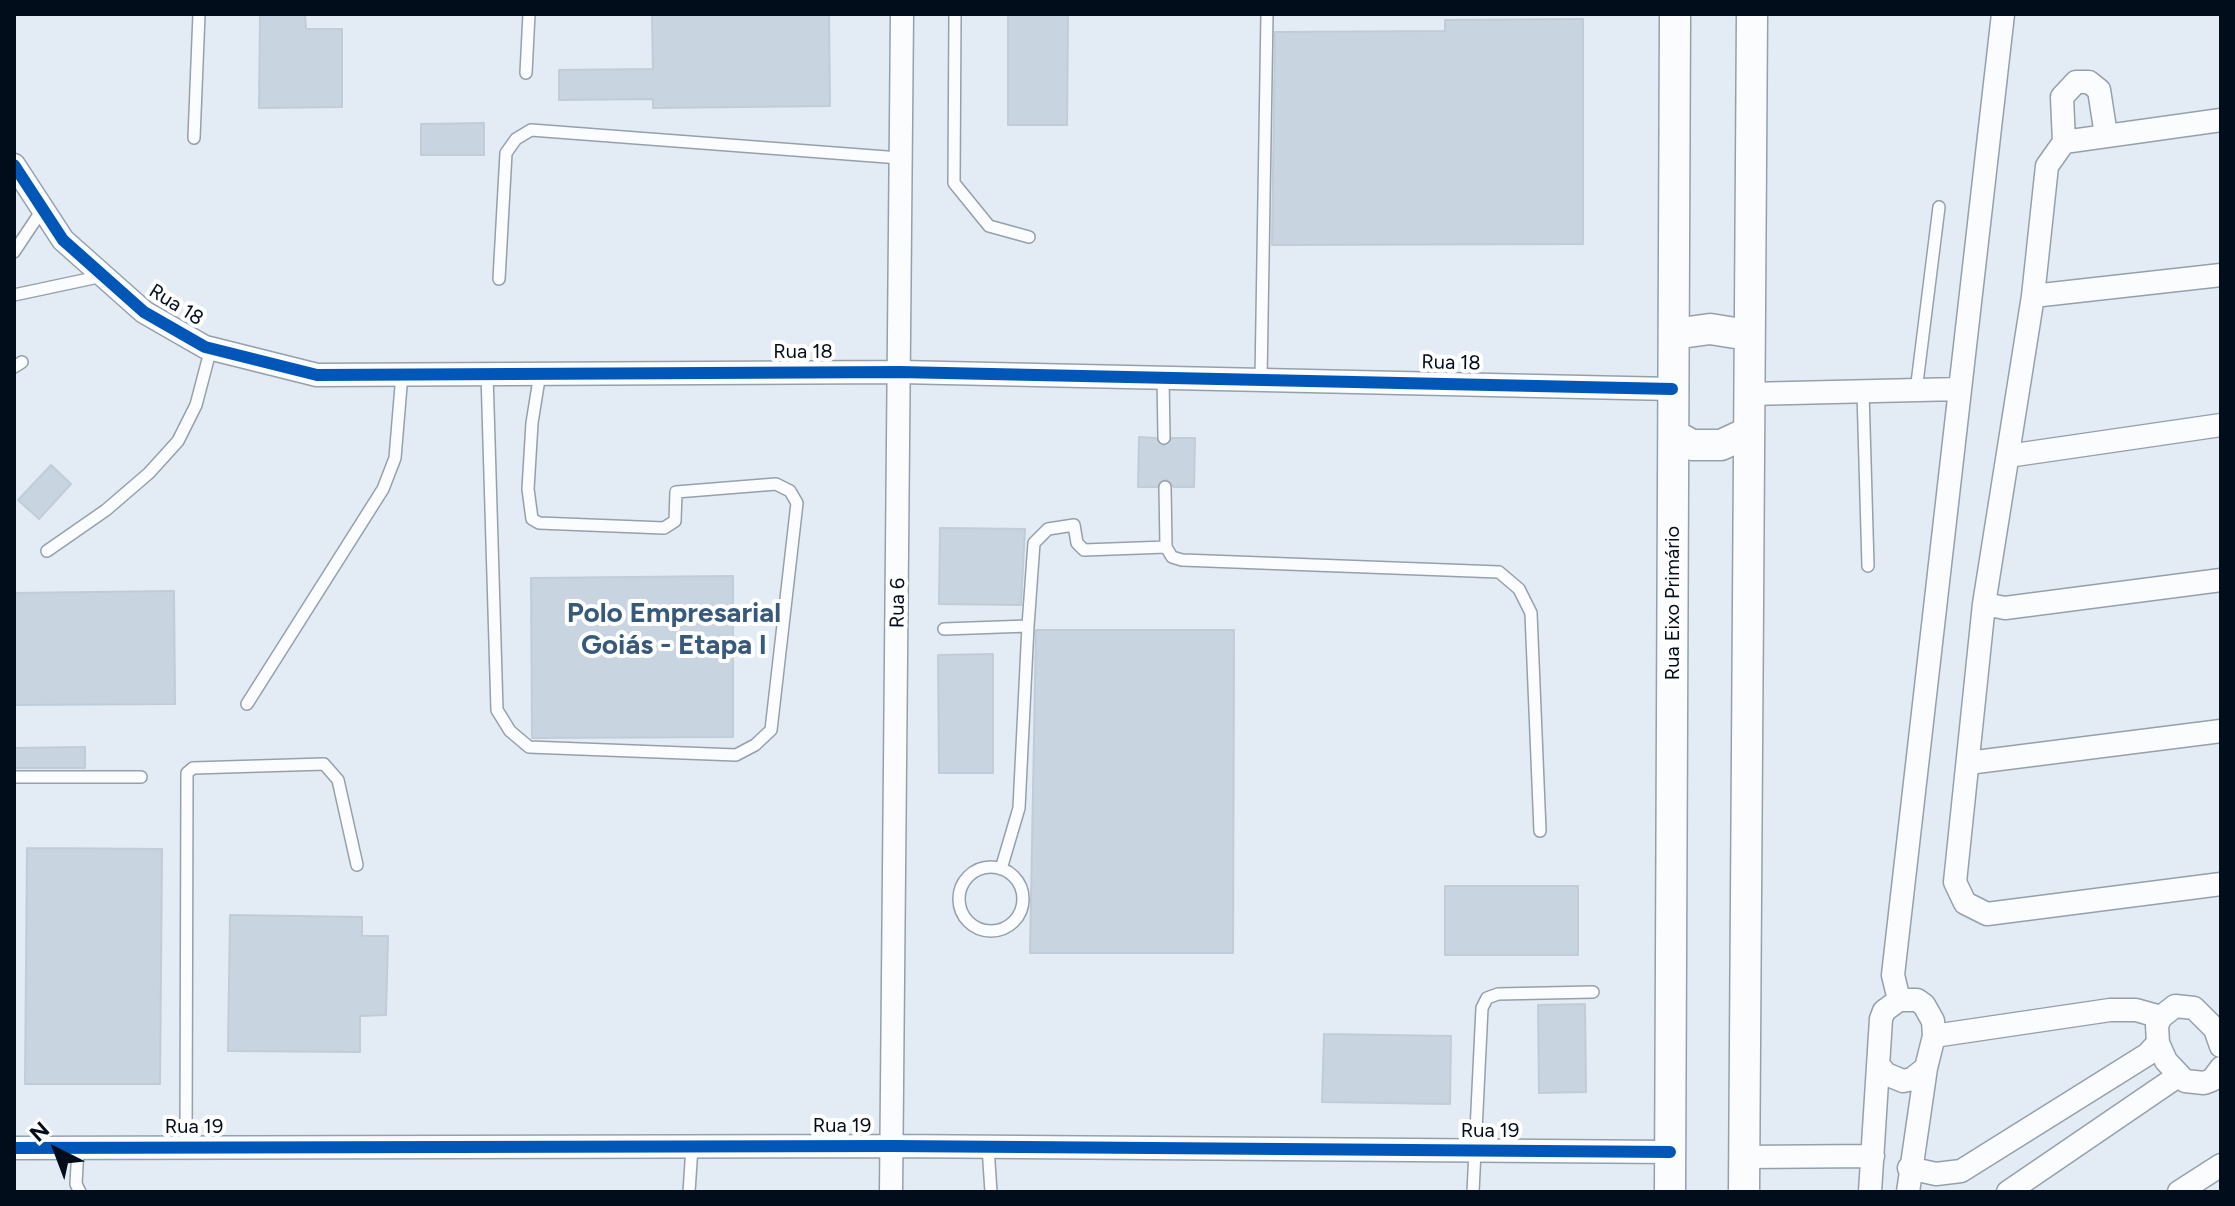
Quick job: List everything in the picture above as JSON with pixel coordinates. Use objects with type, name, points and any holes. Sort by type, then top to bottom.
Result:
[{"type":"street","name":"Rua 6","points":[[891,1192],[902,14]]},
{"type":"street","name":"Rua Eixo Primário","points":[[1670,1192],[1675,14]]},
{"type":"street","points":[[1744,1192],[1752,14]]},
{"type":"street","points":[[1899,1000],[1893,975],[2003,14]]},
{"type":"street","points":[[2106,135],[2099,90],[2089,82],[2076,82],[2062,97],[2064,142],[2047,166],[2033,296],[1984,604],[1955,882],[1965,903],[1978,912],[1996,914],[2221,884]]},
{"type":"street","points":[[2064,142],[2221,120]]},
{"type":"street","name":"Rua 18","points":[[14,165],[63,240],[144,312],[211,347],[317,375],[900,372],[1672,389]]},
{"type":"street","points":[[2033,296],[2221,275]]},
{"type":"street","points":[[1674,334],[1710,329],[1748,335]]},
{"type":"street","points":[[1749,394],[1960,389]]},
{"type":"street","points":[[2008,456],[2221,425]]},
{"type":"street","points":[[1674,435],[1692,445],[1721,445],[1747,433]]},
{"type":"street","points":[[1984,604],[2005,608],[2221,580]]},
{"type":"street","points":[[1968,763],[2221,731]]},
{"type":"street","points":[[1870,1192],[1881,1019],[1884,1011],[1899,1000],[1917,1000],[1924,1005],[1933,1021],[1934,1036],[1909,1168],[1908,1192]]},
{"type":"street","points":[[2218,1080],[2194,1084],[2178,1076],[2158,1043],[2156,1034],[2161,1017],[2175,1006],[2211,1010],[2221,1046]]},
{"type":"street","points":[[1934,1036],[2110,1010],[2136,1010],[2161,1017]]},
{"type":"street","points":[[1909,1168],[1948,1173],[1974,1163],[2148,1054],[2158,1043]]},
{"type":"street","points":[[1880,1067],[1886,1074],[1903,1081],[1912,1079],[1926,1068]]},
{"type":"street","points":[[2008,1192],[2178,1076]]},
{"type":"street","name":"Rua 19","points":[[14,1148],[892,1146],[1670,1152]]},
{"type":"street","points":[[1744,1157],[1873,1156]]},
{"type":"street","points":[[2179,1192],[2221,1165]]},
{"type":"street","points":[[1948,1173],[1965,1192]]},
{"type":"lane","points":[[194,138],[199,14]]},
{"type":"lane","points":[[526,73],[529,14]]},
{"type":"lane","points":[[955,14],[954,183],[989,226],[1029,237]]},
{"type":"lane","points":[[1261,379],[1267,14]]},
{"type":"lane","points":[[499,279],[506,153],[516,139],[531,130],[900,158]]},
{"type":"lane","points":[[1916,391],[1939,207]]},
{"type":"lane","points":[[14,252],[42,210]]},
{"type":"lane","points":[[14,295],[103,276]]},
{"type":"lane","points":[[47,551],[106,510],[149,473],[178,441],[196,405],[211,347]]},
{"type":"lane","points":[[487,374],[497,710],[510,731],[529,747],[736,755],[755,745],[771,730],[797,503],[790,491],[776,484],[676,492],[675,521],[664,528],[539,523],[532,519],[528,489],[532,423],[540,373]]},
{"type":"lane","points":[[247,704],[383,489],[395,458],[402,374]]},
{"type":"lane","points":[[1163,377],[1164,438]]},
{"type":"lane","points":[[1863,392],[1868,566]]},
{"type":"lane","points":[[1165,487],[1166,547],[1172,557],[1182,560],[1499,572],[1519,589],[1531,613],[1540,831]]},
{"type":"lane","points":[[1001,869],[1019,808],[1028,626],[1034,543],[1038,535],[1048,529],[1074,525],[1077,543],[1084,550],[1166,547]]},
{"type":"lane","points":[[944,629],[1028,626]]},
{"type":"lane","points":[[186,1147],[187,773],[193,768],[324,764],[338,780],[357,865]]},
{"type":"lane","points":[[14,777],[141,777]]},
{"type":"lane","points":[[991,867],[1001,869],[1017,881],[1021,889],[1021,909],[1010,925],[1001,930],[981,930],[965,918],[960,909],[961,890],[972,873],[991,867]]},
{"type":"lane","points":[[1473,1192],[1482,1008],[1487,998],[1498,994],[1593,992]]},
{"type":"lane","points":[[78,1147],[76,1184],[80,1192]]},
{"type":"lane","points":[[689,1192],[692,1147]]},
{"type":"lane","points":[[988,1147],[991,1192]]},
{"type":"building","points":[[260,14],[305,14],[306,29],[342,29],[342,107],[259,108]]},
{"type":"building","points":[[652,14],[829,14],[830,106],[653,108],[653,99],[559,100],[559,70],[653,69]]},
{"type":"building","points":[[1008,14],[1068,14],[1067,125],[1008,125]]},
{"type":"building","points":[[1583,19],[1583,244],[1272,245],[1275,32],[1445,31],[1445,20]]},
{"type":"building","points":[[484,123],[484,155],[421,155],[421,124]]},
{"type":"building","points":[[1139,437],[1156,438],[1163,446],[1172,438],[1195,438],[1194,487],[1174,487],[1166,479],[1157,487],[1138,487]]},
{"type":"building","points":[[51,465],[71,484],[39,519],[18,500]]},
{"type":"building","points":[[940,528],[1025,529],[1021,605],[939,604]]},
{"type":"building","points":[[733,576],[733,737],[532,738],[531,578]]},
{"type":"building","points":[[174,591],[175,704],[14,705],[14,593]]},
{"type":"building","points":[[1036,630],[1234,630],[1233,953],[1030,953]]},
{"type":"building","points":[[993,654],[993,773],[939,773],[938,655]]},
{"type":"building","points":[[85,747],[85,768],[14,768],[14,748]]},
{"type":"building","points":[[27,848],[162,849],[160,1084],[25,1084]]},
{"type":"building","points":[[1445,886],[1578,886],[1578,955],[1445,955]]},
{"type":"building","points":[[230,915],[362,917],[362,936],[388,936],[386,1015],[360,1016],[360,1052],[228,1051]]},
{"type":"building","points":[[1585,1004],[1586,1092],[1539,1093],[1538,1005]]},
{"type":"building","points":[[1324,1034],[1451,1036],[1450,1104],[1322,1102]]},
{"type":"cycle path","points":[[14,165],[63,240],[144,312],[205,347],[317,375],[900,372],[1672,389]]},
{"type":"cycle path","points":[[14,1148],[892,1146],[1670,1152]]},
{"type":"district","name":"Polo Empresarial Goiás - Etapa I","points":[[674,630]]}]
